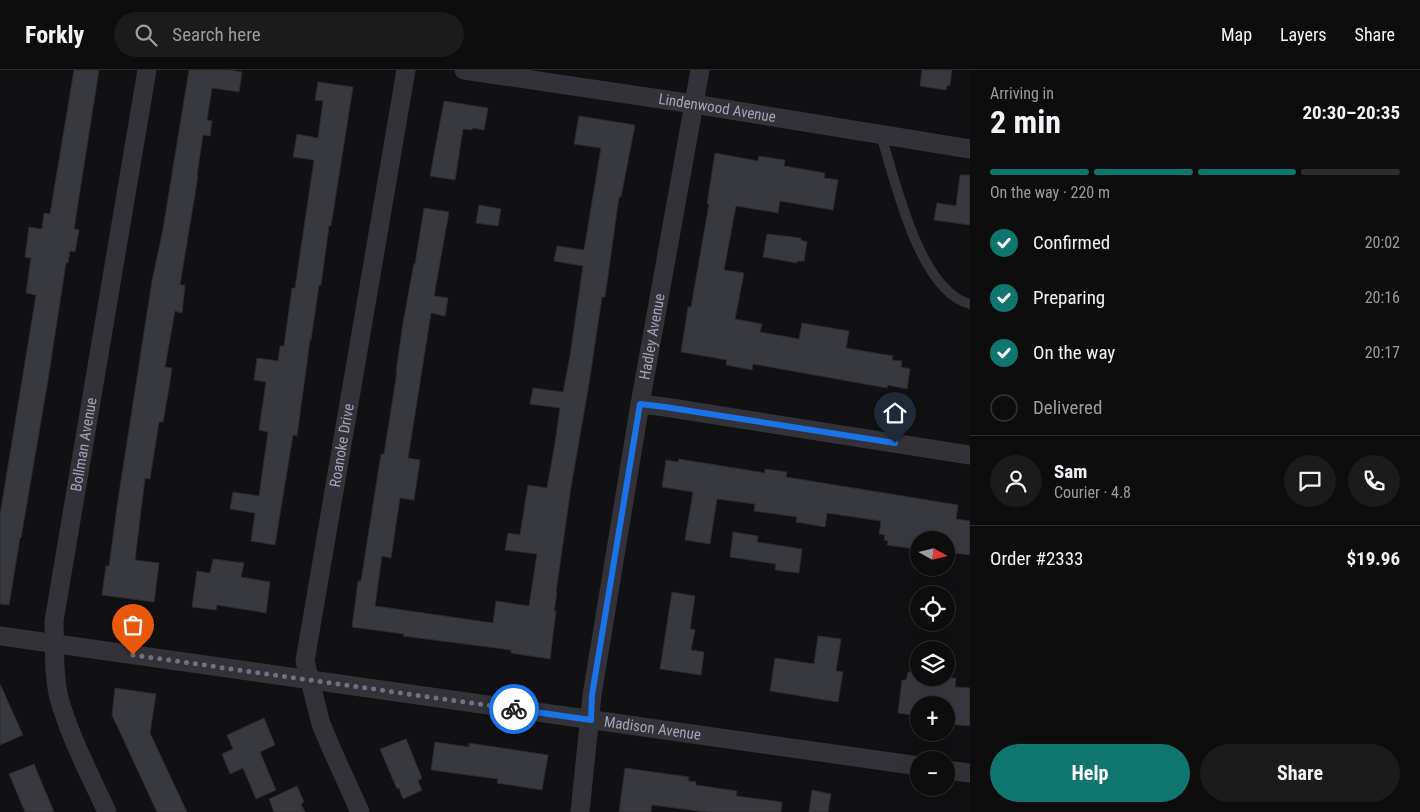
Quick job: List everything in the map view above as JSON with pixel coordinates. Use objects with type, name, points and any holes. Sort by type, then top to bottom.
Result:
[{"type":"street","name":"Bollman Avenue","points":[[107,812],[68,724],[59,697],[55,672],[54,621],[146,70]]},
{"type":"street","name":"Roanoke Drive","points":[[360,812],[321,724],[305,661],[406,70]]},
{"type":"street","name":"Lindenwood Avenue","points":[[471,70],[694,104],[970,150]]},
{"type":"street","name":"Hadley Avenue","points":[[580,812],[591,720],[592,695],[640,404],[700,70]]},
{"type":"street","points":[[640,404],[970,455]]},
{"type":"street","name":"Madison Avenue","points":[[0,636],[910,765]]},
{"type":"street","points":[[955,771],[970,773]]},
{"type":"lane","points":[[881,135],[910,228],[921,253],[936,279],[952,294],[970,304]]},
{"type":"building","points":[[74,70],[99,70],[74,229],[79,230],[75,252],[70,251],[68,263],[66,263],[9,605],[0,604],[0,515],[36,295],[26,293],[31,258],[25,257],[29,227],[42,229],[44,213],[50,214]]},
{"type":"building","points":[[189,70],[230,70],[242,72],[239,92],[212,88],[207,120],[212,121],[210,136],[203,135],[180,285],[185,285],[182,313],[175,311],[165,367],[172,368],[163,422],[159,422],[150,479],[145,478],[135,560],[159,563],[154,602],[102,595],[106,566],[109,566],[152,281],[163,229]]},
{"type":"building","points":[[922,70],[952,70],[950,85],[947,86],[946,90],[920,86]]},
{"type":"building","points":[[318,82],[353,87],[331,226],[329,226],[321,285],[319,285],[310,340],[297,436],[293,435],[275,545],[251,541],[255,513],[230,509],[233,492],[259,496],[268,432],[259,430],[266,382],[254,380],[257,358],[278,361],[280,346],[284,346],[292,288],[295,288],[314,160],[293,157],[297,134],[318,138],[323,101],[315,100]]},
{"type":"building","points":[[444,101],[488,108],[484,130],[463,129],[455,180],[430,176]]},
{"type":"building","points":[[579,116],[635,125],[621,197],[619,197],[605,297],[602,297],[571,487],[556,592],[554,611],[556,611],[550,659],[511,653],[511,650],[403,636],[404,634],[352,627],[358,581],[361,581],[381,454],[384,454],[403,323],[424,208],[449,212],[434,296],[448,298],[445,316],[431,313],[408,458],[420,460],[414,500],[400,498],[391,558],[382,556],[375,606],[493,623],[496,601],[529,606],[537,554],[505,550],[508,533],[520,535],[528,485],[547,488],[555,443],[560,408],[530,404],[533,388],[563,392],[570,356],[583,266],[554,261],[557,246],[584,250],[601,148],[574,144]]},
{"type":"building","points":[[715,153],[758,161],[759,156],[785,160],[784,166],[825,173],[824,178],[838,180],[833,210],[780,201],[778,213],[736,206],[724,270],[744,273],[735,319],[762,324],[760,332],[799,339],[802,323],[849,331],[846,348],[893,356],[892,360],[902,361],[901,367],[910,369],[907,389],[888,385],[887,388],[753,364],[752,370],[726,365],[727,360],[681,352],[709,204],[707,204]]},
{"type":"building","points":[[960,175],[970,175],[970,225],[934,220],[937,203],[956,206]]},
{"type":"building","points":[[479,205],[501,209],[498,226],[476,223]]},
{"type":"building","points":[[767,234],[801,238],[801,240],[807,242],[804,261],[797,261],[797,263],[763,257]]},
{"type":"building","points":[[679,459],[765,473],[765,469],[787,472],[786,477],[958,505],[956,519],[970,521],[970,555],[955,553],[955,531],[910,531],[910,548],[887,545],[888,541],[884,540],[885,535],[879,534],[881,521],[827,513],[825,527],[796,522],[797,517],[754,511],[755,504],[717,499],[710,544],[685,540],[693,492],[662,487],[666,460],[678,462]]},
{"type":"building","points":[[733,532],[758,536],[757,542],[802,549],[799,573],[775,570],[776,564],[730,557]]},
{"type":"building","points":[[213,559],[244,563],[241,577],[270,582],[266,613],[217,605],[216,610],[192,607],[197,571],[210,573]]},
{"type":"building","points":[[672,592],[695,596],[690,629],[695,630],[691,650],[704,652],[701,675],[660,669]]},
{"type":"building","points":[[818,636],[841,639],[836,671],[843,672],[838,702],[770,691],[775,658],[814,664]]},
{"type":"building","points":[[908,672],[910,672],[910,686],[955,686],[956,678],[955,687],[970,688],[970,726],[955,725],[955,696],[910,696],[910,715],[898,713],[902,680],[906,680]]},
{"type":"building","points":[[0,684],[23,735],[0,745]]},
{"type":"building","points":[[115,688],[156,694],[150,733],[187,812],[157,812],[112,715]]},
{"type":"building","points":[[264,718],[275,745],[260,752],[276,790],[256,799],[243,768],[230,774],[222,754],[233,749],[227,735]]},
{"type":"building","points":[[406,739],[422,778],[418,781],[422,790],[403,799],[380,749]]},
{"type":"building","points":[[435,742],[469,747],[469,743],[548,755],[542,790],[497,783],[498,779],[431,770]]},
{"type":"building","points":[[34,764],[54,812],[25,812],[9,774]]},
{"type":"building","points":[[625,768],[689,777],[688,781],[696,782],[696,785],[737,791],[736,796],[782,802],[781,812],[706,812],[652,805],[651,812],[619,812]]},
{"type":"building","points":[[297,786],[304,802],[301,804],[305,812],[274,812],[269,799]]},
{"type":"building","points":[[812,790],[831,794],[828,812],[809,812]]},
{"type":"way so far","points":[[133,655],[514,709]]},
{"type":"route","points":[[514,709],[591,720],[592,695],[640,404],[895,443]]}]
